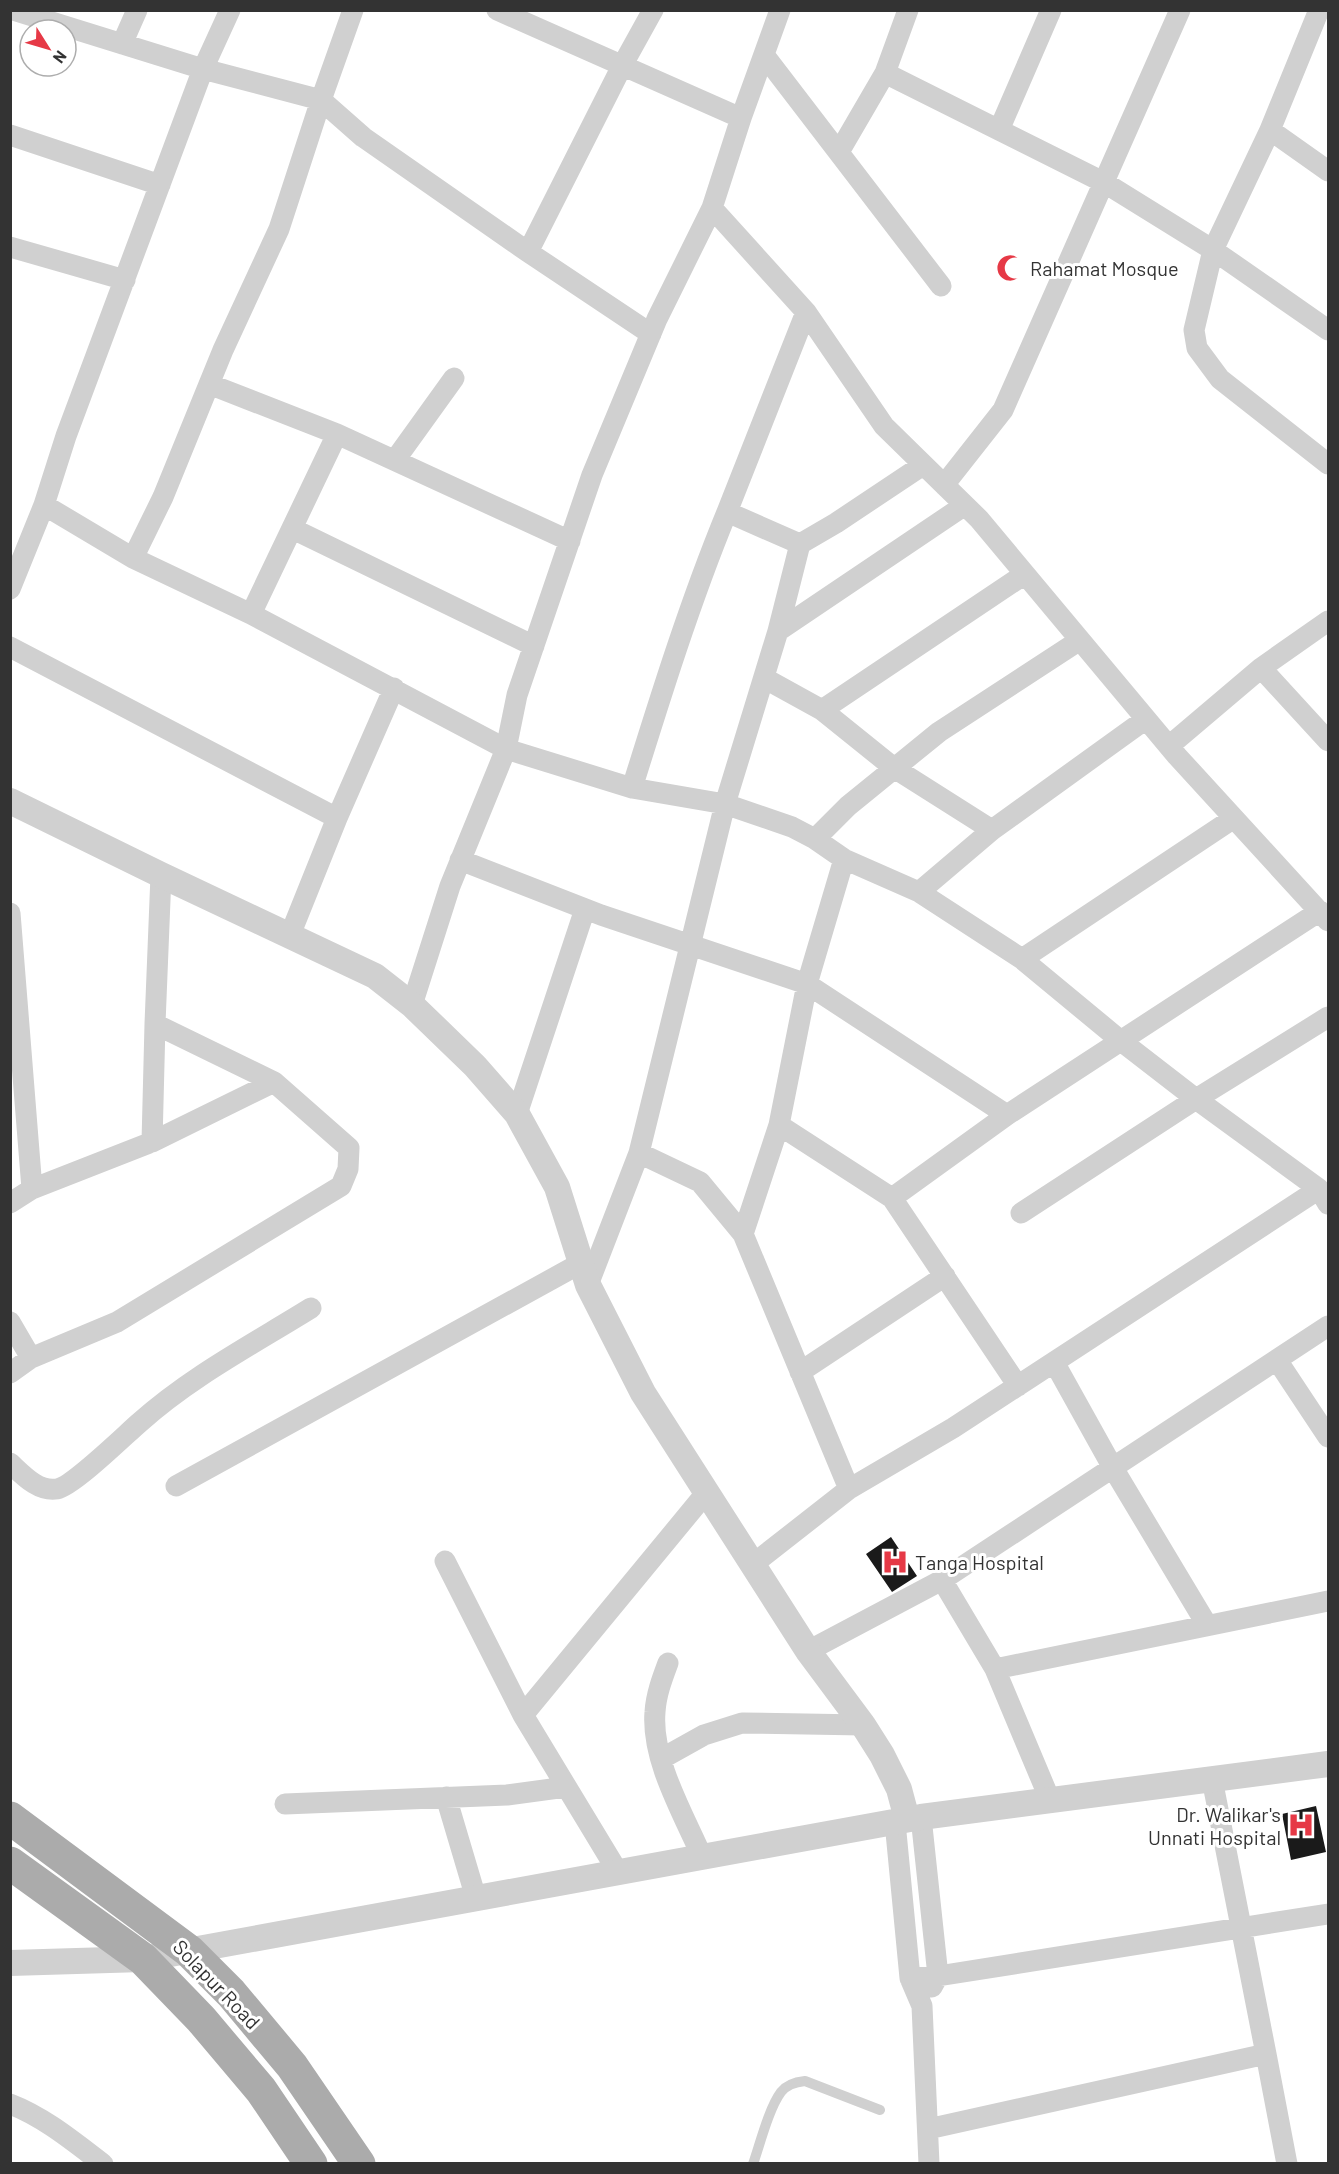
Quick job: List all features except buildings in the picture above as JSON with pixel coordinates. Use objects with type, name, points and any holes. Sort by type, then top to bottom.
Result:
[{"type":"main road","name":"Solapur Road","points":[[10,1818],[189,1951],[231,1993],[292,2066],[359,2163]]},
{"type":"main road","name":"Solapur Road","points":[[10,1863],[143,1959],[201,2019],[261,2090],[311,2163]]},
{"type":"street","points":[[13,10],[203,69],[321,100],[363,137],[651,334]]},
{"type":"street","points":[[122,44],[137,10]]},
{"type":"street","points":[[10,589],[44,505],[66,436],[203,69],[230,10]]},
{"type":"street","points":[[133,558],[163,497],[209,384],[279,229],[353,10]]},
{"type":"street","points":[[497,10],[741,118]]},
{"type":"street","points":[[528,252],[622,66],[653,10]]},
{"type":"street","points":[[412,1005],[460,860],[506,748],[517,695],[592,476],[651,334],[712,208],[741,118],[780,10]]},
{"type":"street","points":[[839,152],[885,73],[908,10]]},
{"type":"street","points":[[999,130],[1051,10]]},
{"type":"street","points":[[944,485],[1003,410],[1180,10]]},
{"type":"street","points":[[1319,10],[1270,130],[1213,250],[1194,330],[1197,348],[1220,379],[1329,464]]},
{"type":"street","points":[[764,55],[941,286]]},
{"type":"street","points":[[885,73],[1105,183],[1213,250],[1329,330]]},
{"type":"street","points":[[1270,130],[1329,171]]},
{"type":"street","points":[[10,135],[160,185]]},
{"type":"street","points":[[712,208],[806,312],[884,426],[979,519],[1169,746],[1324,916],[1121,1041],[1007,1115],[892,1198]]},
{"type":"street","points":[[10,247],[124,280]]},
{"type":"street","points":[[632,788],[669,669],[706,563],[806,312]]},
{"type":"street","points":[[395,460],[454,378]]},
{"type":"street","points":[[209,384],[337,434],[570,541]]},
{"type":"street","points":[[251,614],[337,434]]},
{"type":"street","points":[[176,1486],[585,1274],[639,1153],[725,804],[778,631],[800,544],[923,465]]},
{"type":"street","points":[[44,505],[133,558],[251,614],[506,748],[632,788],[725,804],[792,827],[844,859],[919,892],[1022,959],[1121,1041],[1324,1197],[1054,1362],[953,1428],[849,1489],[752,1565]]},
{"type":"street","points":[[778,631],[965,505]]},
{"type":"street","points":[[727,512],[800,544]]},
{"type":"street","points":[[293,529],[534,646]]},
{"type":"street","points":[[822,710],[1025,574]]},
{"type":"street","points":[[1169,746],[1261,668],[1329,621]]},
{"type":"street","points":[[814,839],[848,806],[939,732],[1080,640]]},
{"type":"street","points":[[10,647],[337,818]]},
{"type":"street","points":[[1261,668],[1329,741]]},
{"type":"street","points":[[764,678],[822,710],[894,768],[992,830]]},
{"type":"street","points":[[290,935],[337,818],[394,688]]},
{"type":"street","points":[[919,892],[992,830],[1146,719]]},
{"type":"street","points":[[10,801],[375,976],[412,1005],[475,1066],[517,1114],[557,1187],[585,1274],[643,1393],[808,1651],[863,1725],[882,1755],[899,1789],[908,1819],[938,1976],[922,2006]]},
{"type":"street","points":[[1022,959],[1234,818]]},
{"type":"street","points":[[743,1234],[779,1125],[807,984],[844,859]]},
{"type":"street","points":[[460,860],[585,909],[807,984],[1007,1115]]},
{"type":"street","points":[[152,1142],[161,875]]},
{"type":"street","points":[[517,1114],[585,909]]},
{"type":"street","points":[[10,913],[32,1189]]},
{"type":"street","points":[[1021,1214],[1196,1099],[1329,1017]]},
{"type":"street","points":[[10,1373],[31,1358],[117,1322],[341,1186],[348,1169],[349,1148],[274,1082],[155,1024]]},
{"type":"street","points":[[10,1203],[32,1189],[152,1142],[274,1082]]},
{"type":"street","points":[[779,1125],[892,1198],[1018,1386]]},
{"type":"street","points":[[639,1153],[700,1182],[743,1234],[849,1489]]},
{"type":"street","points":[[800,1372],[945,1276]]},
{"type":"street","points":[[10,1463],[23,1476],[41,1488],[58,1489],[70,1482],[141,1420],[182,1389],[311,1308]]},
{"type":"street","points":[[10,1322],[31,1358]]},
{"type":"street","points":[[808,1651],[942,1580],[1329,1326]]},
{"type":"street","points":[[1277,1360],[1329,1437]]},
{"type":"street","points":[[1054,1362],[1113,1468],[1208,1625]]},
{"type":"street","points":[[524,1715],[706,1493]]},
{"type":"street","points":[[445,1561],[524,1715],[618,1872]]},
{"type":"street","points":[[942,1580],[995,1669],[1050,1800]]},
{"type":"street","points":[[995,1669],[1329,1601]]},
{"type":"street","points":[[668,1663],[660,1685],[655,1713],[657,1742],[661,1759],[702,1857]]},
{"type":"street","points":[[661,1759],[704,1735],[742,1723],[863,1725]]},
{"type":"street","points":[[10,1963],[143,1959],[908,1819],[1329,1764]]},
{"type":"street","points":[[1212,1779],[1287,2163]]},
{"type":"street","points":[[285,1804],[530,1793],[566,1787]]},
{"type":"street","points":[[446,1797],[476,1898]]},
{"type":"street","points":[[908,1819],[910,1978],[922,2006],[929,2163]]},
{"type":"street","points":[[910,1978],[938,1976],[1329,1914]]},
{"type":"street","points":[[928,2129],[1266,2054]]},
{"type":"street","points":[[10,2104],[24,2109],[103,2163]]},
{"type":"lane","points":[[753,2163],[781,2092],[794,2082],[805,2081],[880,2110]]},
{"type":"place","name":"Rahamat Mosque","points":[[1010,268]]},
{"type":"place","name":"Tanga Hospital","points":[[895,1562]]},
{"type":"place","name":"Dr. Walikar's Unnati Hospital","points":[[1301,1825]]}]
